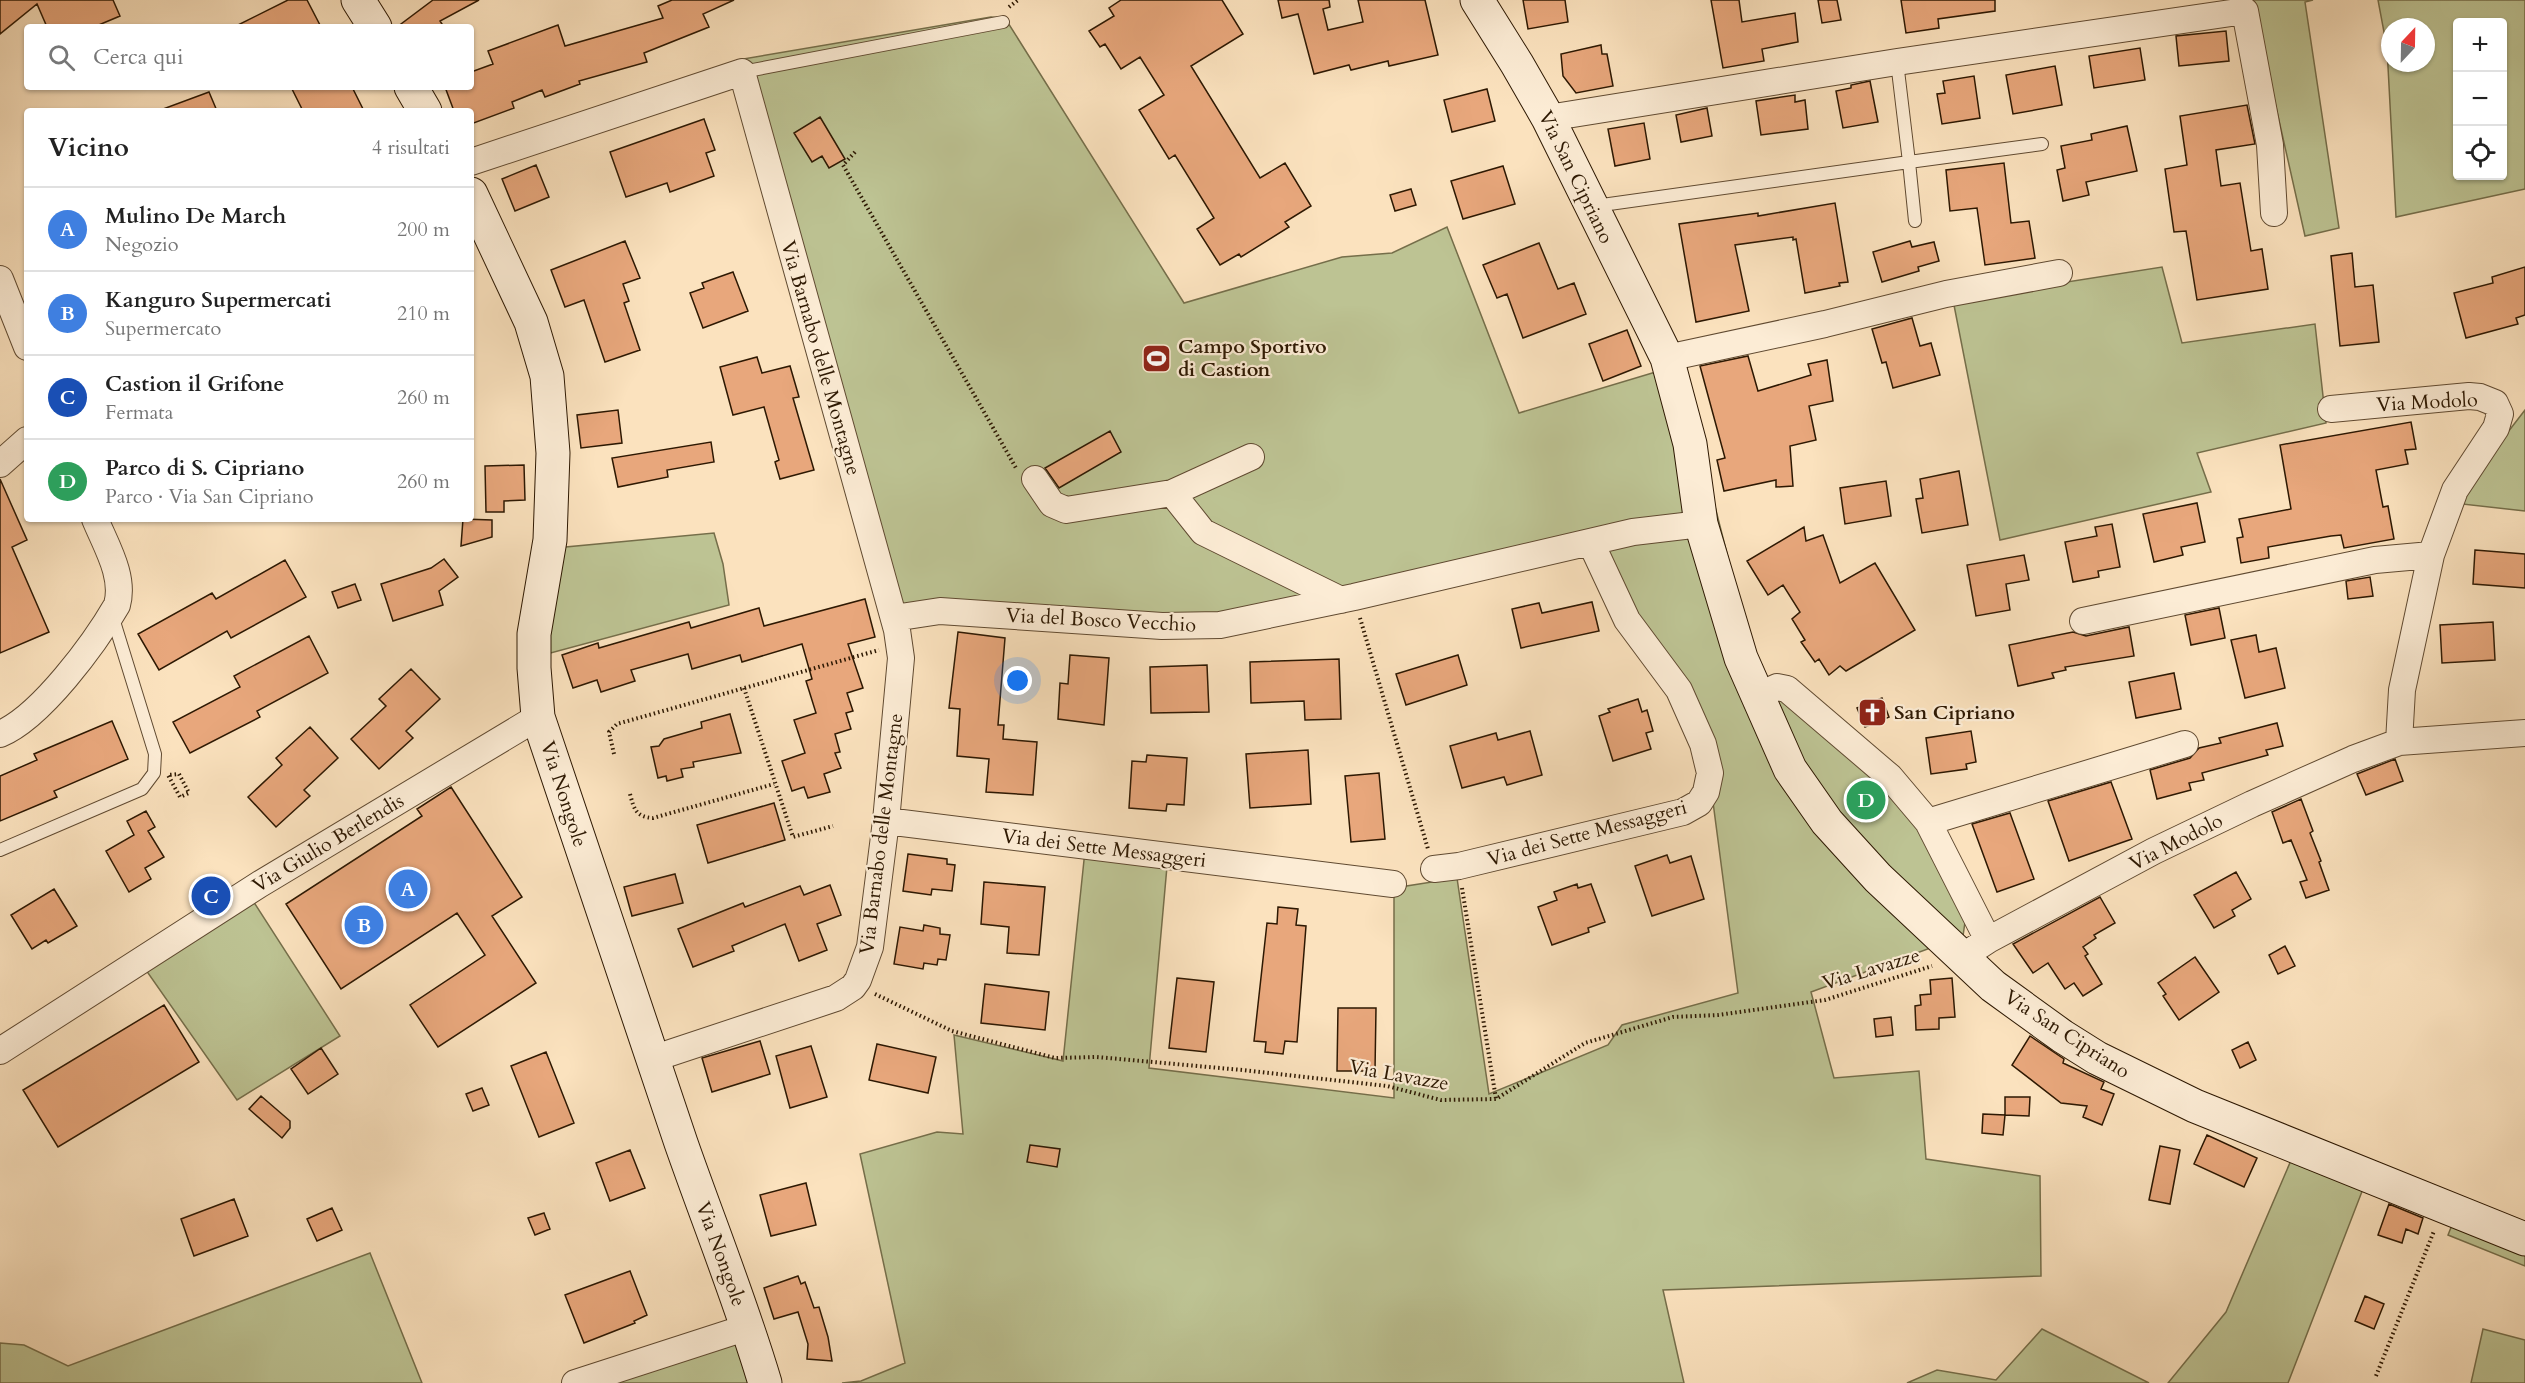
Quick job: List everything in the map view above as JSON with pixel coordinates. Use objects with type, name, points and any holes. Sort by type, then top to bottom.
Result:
[{"type":"main road","points":[[358,0],[373,24]]},
{"type":"main road","name":"Via San Cipriano","points":[[1477,0],[1548,118],[1667,358],[1690,444],[1701,524],[1741,658],[1790,769],[1827,822],[1878,878],[1975,949],[1993,986],[2097,1058],[2195,1106],[2525,1239]]},
{"type":"main road","points":[[413,90],[423,108]]},
{"type":"main road","name":"Via Nongole","points":[[474,200],[531,322],[547,376],[553,453],[550,540],[534,634],[538,717],[652,1059],[748,1328],[765,1383]]},
{"type":"street","points":[[1548,118],[1897,62],[2246,11],[2270,145],[2274,213]]},
{"type":"street","points":[[474,161],[742,72]]},
{"type":"street","name":"Via Barnabo delle Montagne","points":[[742,72],[900,645],[901,658],[886,821],[870,947],[863,971],[853,987]]},
{"type":"street","points":[[1667,358],[1825,324],[1946,294],[2059,273]]},
{"type":"street","points":[[0,279],[24,339]]},
{"type":"street","name":"Via Modolo","points":[[2331,409],[2469,396],[2488,399],[2499,408],[2500,414],[2496,428],[2455,490],[2431,555],[2402,690],[2399,742]]},
{"type":"street","points":[[0,464],[24,443]]},
{"type":"street","points":[[1035,479],[1052,504],[1066,510],[1172,493],[1251,457]]},
{"type":"street","points":[[1172,493],[1203,532],[1348,598]]},
{"type":"street","points":[[0,734],[23,722],[46,699],[112,614],[120,593],[119,580],[96,522]]},
{"type":"street","name":"Via del Bosco Vecchio","points":[[894,618],[940,611],[1162,626],[1220,625],[1633,532],[1701,524]]},
{"type":"street","name":"Via dei Sette Messaggeri","points":[[1434,869],[1459,866],[1683,812],[1699,803],[1706,792],[1710,773],[1699,733],[1679,690],[1627,620],[1591,543]]},
{"type":"street","points":[[2083,621],[2375,560],[2431,555]]},
{"type":"street","name":"Via San Cipriano","points":[[1757,696],[1778,687],[1788,689],[1890,777],[1928,822],[1975,949]]},
{"type":"street","name":"Via Giulio Berlendis","points":[[0,1051],[260,884],[538,717]]},
{"type":"street","name":"Via Modolo","points":[[1975,949],[2154,851],[2353,759],[2399,742],[2525,733]]},
{"type":"street","points":[[1928,822],[2185,744]]},
{"type":"street","name":"Via dei Sette Messaggeri","points":[[886,821],[1393,884]]},
{"type":"street","points":[[652,1059],[821,1004],[853,987]]},
{"type":"street","points":[[575,1383],[748,1328]]},
{"type":"lane","points":[[742,72],[1003,22]]},
{"type":"lane","points":[[1897,62],[1915,222]]},
{"type":"lane","points":[[1591,207],[2042,144]]},
{"type":"lane","points":[[0,850],[142,789],[154,773],[154,754],[112,614]]},
{"type":"path","points":[[855,152],[843,165],[1026,485],[1035,479]]},
{"type":"path","points":[[1348,598],[1434,869]]},
{"type":"path","points":[[614,754],[609,732],[617,724],[900,645]]},
{"type":"path","points":[[744,688],[793,837],[833,826]]},
{"type":"path","points":[[179,774],[189,793],[180,797],[168,776],[179,774]]},
{"type":"path","points":[[630,794],[635,811],[639,816],[653,818],[774,784]]},
{"type":"path","points":[[1459,866],[1496,1099]]},
{"type":"path","name":"Via Lavazze","points":[[853,987],[882,996],[952,1030],[1055,1058],[1097,1057],[1207,1066],[1387,1086],[1441,1100],[1496,1099],[1585,1043],[1673,1017],[1719,1015],[1826,1000],[1975,949]]},
{"type":"path","points":[[2376,1376],[2444,1205]]},
{"type":"green space","points":[[2252,0],[2313,0],[2305,2],[2339,228],[2305,236]]},
{"type":"green space","points":[[2378,0],[2525,0],[2525,189],[2396,217],[2388,72],[2435,72],[2435,18],[2381,18]]},
{"type":"green space","points":[[991,17],[1005,18],[1184,303],[1342,257],[1392,253],[1447,227],[1519,413],[1679,365],[1749,640],[1775,699],[1782,696],[1907,809],[1966,915],[1963,936],[1811,992],[1834,1078],[1919,1071],[1926,1159],[2040,1176],[2041,1276],[1663,1290],[1684,1383],[842,1383],[861,1381],[905,1363],[860,1154],[937,1132],[963,1134],[954,1035],[1063,1061],[1086,841],[1168,855],[1149,1068],[1394,1098],[1394,888],[1457,878],[1489,1094],[1608,1045],[1622,1025],[1738,993],[1711,787],[1699,733],[1593,543],[1220,627],[897,604],[737,60]]},
{"type":"green space","points":[[2162,267],[2182,343],[2315,324],[2326,423],[2197,453],[2211,492],[2000,540],[1953,300]]},
{"type":"green space","points":[[2525,410],[2525,511],[2453,503]]},
{"type":"green space","points":[[714,533],[723,564],[729,605],[532,658],[555,548]]},
{"type":"green space","points":[[246,890],[340,1036],[237,1100],[141,963]]},
{"type":"green space","points":[[2298,1144],[2368,1176],[2288,1383],[2168,1383],[2226,1312]]},
{"type":"green space","points":[[2458,1210],[2525,1230],[2525,1266],[2448,1235]]},
{"type":"green space","points":[[370,1253],[422,1383],[0,1383],[0,1343],[24,1345],[68,1366]]},
{"type":"green space","points":[[2042,1329],[2149,1383],[1907,1383],[1937,1370],[1996,1380]]},
{"type":"green space","points":[[2483,1329],[2525,1340],[2525,1383],[2471,1383]]},
{"type":"green space","points":[[746,1336],[759,1383],[613,1383]]},
{"type":"building","points":[[0,0],[113,0],[120,16],[101,24],[46,24],[37,4],[0,34]]},
{"type":"building","points":[[288,0],[307,0],[319,24],[240,24]]},
{"type":"building","points":[[433,0],[479,0],[440,21],[442,24],[401,24]]},
{"type":"building","points":[[672,0],[734,0],[703,14],[709,27],[644,53],[647,62],[579,81],[580,84],[545,97],[542,90],[512,102],[514,108],[474,123],[474,108],[453,108],[446,90],[474,90],[474,71],[493,64],[488,51],[558,25],[565,46],[663,18],[658,6]]},
{"type":"building","points":[[1121,0],[1222,0],[1243,34],[1191,66],[1260,178],[1285,163],[1311,206],[1285,222],[1289,227],[1241,257],[1239,254],[1220,265],[1197,229],[1214,218],[1175,155],[1169,159],[1139,110],[1164,95],[1140,57],[1121,69],[1105,44],[1100,47],[1089,31],[1114,16],[1109,8]]},
{"type":"building","points":[[1278,0],[1329,0],[1330,7],[1323,9],[1328,30],[1363,22],[1358,0],[1425,0],[1438,55],[1389,66],[1388,61],[1351,70],[1349,65],[1314,74],[1298,14],[1282,18]]},
{"type":"building","points":[[1523,0],[1565,0],[1568,22],[1528,29]]},
{"type":"building","points":[[1711,0],[1739,0],[1742,22],[1795,13],[1798,42],[1762,49],[1764,61],[1723,68]]},
{"type":"building","points":[[1818,0],[1837,0],[1841,20],[1822,23]]},
{"type":"building","points":[[1901,0],[1995,0],[1995,11],[1938,19],[1939,28],[1906,33]]},
{"type":"building","points":[[2226,31],[2229,61],[2179,66],[2176,36]]},
{"type":"building","points":[[1601,45],[1602,54],[1607,54],[1613,86],[1576,93],[1563,76],[1561,54]]},
{"type":"building","points":[[2140,48],[2145,80],[2094,88],[2089,56]]},
{"type":"building","points":[[2055,66],[2062,105],[2013,114],[2006,75]]},
{"type":"building","points":[[1974,76],[1980,118],[1942,124],[1937,94],[1945,93],[1943,81]]},
{"type":"building","points":[[1870,81],[1878,122],[1843,128],[1836,91]]},
{"type":"building","points":[[1487,89],[1495,121],[1452,132],[1444,100]]},
{"type":"building","points":[[292,90],[354,90],[362,108],[302,108]]},
{"type":"building","points":[[209,92],[216,108],[166,108]]},
{"type":"building","points":[[1795,95],[1795,102],[1805,100],[1808,129],[1761,135],[1756,101]]},
{"type":"building","points":[[2247,105],[2255,144],[2216,150],[2221,186],[2240,183],[2251,251],[2262,249],[2268,289],[2197,300],[2186,231],[2174,232],[2165,169],[2187,165],[2180,116]]},
{"type":"building","points":[[1707,108],[1712,136],[1681,142],[1676,115]]},
{"type":"building","points":[[820,117],[845,159],[829,168],[822,156],[812,162],[794,133]]},
{"type":"building","points":[[704,119],[715,150],[706,153],[714,176],[670,192],[667,183],[626,197],[610,152]]},
{"type":"building","points":[[1644,123],[1650,159],[1615,166],[1608,129]]},
{"type":"building","points":[[2127,126],[2137,171],[2086,182],[2089,195],[2063,201],[2057,170],[2065,168],[2061,146],[2092,140],[2091,134]]},
{"type":"building","points":[[2004,163],[2011,223],[2029,221],[2035,258],[1985,265],[1977,208],[1950,211],[1946,170]]},
{"type":"building","points":[[536,165],[549,197],[515,211],[502,179]]},
{"type":"building","points":[[1503,166],[1515,204],[1463,219],[1451,181]]},
{"type":"building","points":[[1411,189],[1416,205],[1395,211],[1390,195]]},
{"type":"building","points":[[1835,203],[1848,282],[1839,283],[1840,286],[1805,293],[1796,239],[1793,240],[1793,237],[1735,245],[1749,311],[1696,322],[1679,224],[1758,213],[1758,216]]},
{"type":"building","points":[[625,241],[640,278],[623,284],[629,301],[624,303],[640,350],[605,362],[584,300],[565,307],[551,270]]},
{"type":"building","points":[[1910,241],[1912,247],[1934,242],[1939,261],[1918,267],[1919,271],[1882,282],[1873,252]]},
{"type":"building","points":[[1539,243],[1558,289],[1574,283],[1586,314],[1523,338],[1507,294],[1497,298],[1483,265]]},
{"type":"building","points":[[2352,253],[2355,287],[2373,285],[2379,342],[2340,346],[2331,256]]},
{"type":"building","points":[[2525,267],[2525,315],[2516,318],[2518,324],[2466,338],[2454,293],[2493,283],[2492,277]]},
{"type":"building","points":[[733,272],[748,311],[703,328],[690,293],[704,288],[702,283]]},
{"type":"building","points":[[1912,318],[1920,346],[1931,343],[1940,375],[1893,388],[1886,362],[1882,363],[1872,329]]},
{"type":"building","points":[[1627,330],[1641,366],[1603,381],[1589,344]]},
{"type":"building","points":[[1748,356],[1758,391],[1811,375],[1808,364],[1827,360],[1833,401],[1809,406],[1816,440],[1790,446],[1793,486],[1776,487],[1776,480],[1724,491],[1717,460],[1725,458],[1700,366]]},
{"type":"building","points":[[757,357],[762,373],[790,366],[799,397],[793,398],[814,470],[780,479],[775,462],[779,460],[764,407],[733,415],[720,367]]},
{"type":"building","points":[[618,410],[622,443],[581,448],[577,415]]},
{"type":"building","points":[[2411,422],[2416,449],[2405,450],[2408,464],[2376,470],[2383,507],[2388,506],[2394,539],[2344,548],[2341,535],[2331,536],[2268,547],[2269,558],[2241,563],[2237,538],[2243,537],[2239,519],[2291,509],[2280,445]]},
{"type":"building","points":[[1110,431],[1121,452],[1059,488],[1045,468]]},
{"type":"building","points":[[711,442],[714,462],[667,470],[668,477],[618,487],[612,458]]},
{"type":"building","points":[[524,465],[525,500],[504,501],[504,512],[486,512],[485,466]]},
{"type":"building","points":[[1959,471],[1968,525],[1922,533],[1916,499],[1923,498],[1920,479]]},
{"type":"building","points":[[0,479],[27,540],[12,547],[49,632],[0,653]]},
{"type":"building","points":[[1886,481],[1891,516],[1845,524],[1840,488]]},
{"type":"building","points":[[2197,503],[2205,542],[2181,547],[2183,555],[2154,562],[2143,514]]},
{"type":"building","points":[[474,519],[492,520],[492,537],[461,546],[463,522],[474,522]]},
{"type":"building","points":[[2112,524],[2120,567],[2098,571],[2099,577],[2073,582],[2065,542],[2097,536],[2095,527]]},
{"type":"building","points":[[1804,527],[1806,541],[1823,535],[1840,583],[1875,563],[1915,630],[1846,671],[1840,666],[1829,675],[1819,659],[1815,662],[1801,642],[1805,640],[1792,619],[1800,612],[1783,585],[1768,595],[1747,561]]},
{"type":"building","points":[[2475,550],[2525,554],[2525,588],[2473,584]]},
{"type":"building","points":[[2024,555],[2029,580],[2006,584],[2010,610],[1976,616],[1967,565]]},
{"type":"building","points":[[444,559],[458,577],[439,591],[443,605],[393,621],[381,584],[431,568]]},
{"type":"building","points":[[285,560],[306,597],[231,638],[227,631],[159,670],[138,634],[212,593],[216,599]]},
{"type":"building","points":[[2370,577],[2373,596],[2348,599],[2346,581]]},
{"type":"building","points":[[355,584],[361,600],[338,608],[332,592]]},
{"type":"building","points":[[865,599],[875,637],[848,644],[863,688],[847,693],[853,711],[846,713],[851,729],[835,734],[840,752],[835,753],[841,768],[824,774],[830,792],[808,798],[804,787],[792,791],[782,761],[805,753],[794,720],[816,713],[806,681],[812,679],[802,644],[742,662],[740,655],[692,669],[688,654],[631,670],[635,681],[601,692],[597,680],[573,688],[562,655],[598,643],[599,648],[689,622],[691,628],[759,608],[764,626]]},
{"type":"building","points":[[1592,602],[1599,631],[1521,648],[1512,609],[1539,603],[1542,613]]},
{"type":"building","points":[[2219,608],[2225,638],[2191,645],[2185,615]]},
{"type":"building","points":[[2493,622],[2495,660],[2442,663],[2440,625]]},
{"type":"building","points":[[2129,627],[2134,656],[2065,667],[2066,670],[2052,673],[2054,678],[2018,686],[2009,645],[2073,632],[2086,636]]},
{"type":"building","points":[[958,632],[1005,638],[998,725],[1004,725],[1003,739],[1037,742],[1033,795],[986,792],[989,759],[957,756],[960,709],[949,708]]},
{"type":"building","points":[[2256,635],[2259,652],[2276,648],[2285,688],[2245,698],[2231,640]]},
{"type":"building","points":[[309,636],[328,673],[257,711],[260,717],[190,753],[173,722],[240,687],[234,676]]},
{"type":"building","points":[[1070,655],[1109,658],[1104,725],[1058,719],[1060,683],[1068,684]]},
{"type":"building","points":[[1458,655],[1467,685],[1406,705],[1396,674]]},
{"type":"building","points":[[1339,659],[1341,719],[1305,720],[1304,701],[1251,703],[1250,662]]},
{"type":"building","points":[[1207,665],[1209,712],[1151,713],[1150,667]]},
{"type":"building","points":[[411,669],[440,699],[406,731],[413,738],[379,769],[351,739],[386,706],[379,699]]},
{"type":"building","points":[[2174,673],[2181,709],[2136,718],[2129,682]]},
{"type":"building","points":[[1882,698],[1889,717],[1865,727],[1857,708]]},
{"type":"building","points":[[1638,699],[1642,712],[1647,710],[1653,731],[1646,733],[1651,749],[1613,761],[1599,716],[1610,712],[1608,709]]},
{"type":"building","points":[[730,714],[741,753],[693,762],[694,767],[681,769],[683,777],[667,781],[666,776],[658,778],[651,747],[659,746],[664,739],[702,728],[701,722]]},
{"type":"building","points":[[112,721],[128,759],[54,791],[57,797],[0,821],[0,776],[37,760],[34,754]]},
{"type":"building","points":[[2277,723],[2283,746],[2266,750],[2268,755],[2202,773],[2204,780],[2189,783],[2191,790],[2157,799],[2150,770],[2190,758],[2199,748],[2221,743],[2219,738]]},
{"type":"building","points":[[310,727],[338,758],[304,790],[310,796],[276,827],[248,797],[282,765],[276,758]]},
{"type":"building","points":[[1530,731],[1542,775],[1507,785],[1504,777],[1462,788],[1450,746],[1496,733],[1498,740]]},
{"type":"building","points":[[1971,731],[1976,762],[1966,764],[1967,769],[1931,774],[1926,738]]},
{"type":"building","points":[[1308,750],[1311,804],[1250,808],[1246,754]]},
{"type":"building","points":[[1147,755],[1187,758],[1184,805],[1167,804],[1166,811],[1129,808],[1132,761],[1146,762]]},
{"type":"building","points":[[2395,759],[2403,781],[2366,795],[2357,774]]},
{"type":"building","points":[[1379,773],[1385,839],[1351,842],[1345,776]]},
{"type":"building","points":[[2111,782],[2132,839],[2069,861],[2048,801]]},
{"type":"building","points":[[451,787],[522,897],[492,916],[536,983],[438,1047],[410,1005],[485,955],[457,913],[341,989],[286,904],[422,816],[417,809]]},
{"type":"building","points":[[2301,799],[2313,831],[2310,833],[2329,890],[2306,898],[2300,882],[2307,880],[2291,840],[2283,843],[2272,812]]},
{"type":"building","points":[[774,803],[785,840],[708,863],[697,825]]},
{"type":"building","points":[[146,811],[155,827],[148,831],[164,857],[145,868],[151,879],[129,892],[106,851],[134,835],[127,821]]},
{"type":"building","points":[[2010,813],[2034,879],[1997,892],[1972,824]]},
{"type":"building","points":[[908,854],[947,859],[947,864],[955,865],[952,891],[932,889],[931,895],[903,891]]},
{"type":"building","points":[[1667,855],[1670,863],[1691,856],[1704,899],[1652,916],[1635,866]]},
{"type":"building","points":[[2236,872],[2251,899],[2232,910],[2235,916],[2214,928],[2194,895]]},
{"type":"building","points":[[675,874],[683,903],[632,916],[624,887]]},
{"type":"building","points":[[984,882],[1045,887],[1039,955],[1007,953],[1009,927],[981,924]]},
{"type":"building","points":[[1577,884],[1578,888],[1591,884],[1605,922],[1588,928],[1589,932],[1552,945],[1538,907],[1557,900],[1554,892]]},
{"type":"building","points":[[830,885],[841,915],[817,924],[827,950],[799,961],[785,924],[732,946],[734,951],[693,967],[678,929],[743,903],[745,907],[800,886],[804,895]]},
{"type":"building","points":[[54,889],[77,926],[48,943],[46,940],[32,949],[11,915]]},
{"type":"building","points":[[2100,897],[2115,923],[2094,935],[2096,938],[2083,947],[2088,954],[2085,956],[2102,984],[2083,996],[2074,983],[2065,989],[2048,963],[2033,973],[2013,944]]},
{"type":"building","points":[[1278,907],[1298,909],[1296,925],[1306,926],[1297,1042],[1285,1041],[1283,1054],[1265,1052],[1266,1042],[1254,1041],[1267,923],[1277,924]]},
{"type":"building","points":[[924,925],[940,928],[940,934],[950,935],[946,960],[938,959],[937,965],[924,963],[923,969],[894,964],[900,927],[923,931]]},
{"type":"building","points":[[2285,946],[2295,966],[2278,974],[2269,955]]},
{"type":"building","points":[[2195,957],[2219,992],[2179,1020],[2163,996],[2166,994],[2158,983]]},
{"type":"building","points":[[1177,978],[1214,982],[1206,1052],[1169,1048]]},
{"type":"building","points":[[1952,978],[1955,1017],[1939,1018],[1939,1029],[1916,1030],[1915,1006],[1921,1005],[1920,995],[1931,994],[1930,980]]},
{"type":"building","points":[[985,984],[1049,992],[1045,1030],[981,1023]]},
{"type":"building","points":[[164,1005],[199,1062],[58,1147],[23,1090]]},
{"type":"building","points":[[1338,1008],[1376,1008],[1375,1071],[1337,1071]]},
{"type":"building","points":[[1891,1017],[1893,1035],[1876,1037],[1874,1019]]},
{"type":"building","points":[[2030,1036],[2064,1059],[2063,1063],[2104,1082],[2101,1089],[2114,1094],[2102,1125],[2083,1117],[2087,1106],[2061,1103],[2012,1065]]},
{"type":"building","points":[[760,1041],[770,1074],[712,1092],[702,1058]]},
{"type":"building","points":[[2248,1042],[2256,1060],[2240,1068],[2232,1050]]},
{"type":"building","points":[[877,1044],[936,1057],[928,1093],[869,1080]]},
{"type":"building","points":[[811,1046],[827,1097],[790,1108],[776,1056]]},
{"type":"building","points":[[321,1048],[338,1074],[308,1094],[291,1069]]},
{"type":"building","points":[[546,1052],[574,1123],[539,1137],[511,1066]]},
{"type":"building","points":[[482,1088],[489,1105],[473,1111],[466,1094]]},
{"type":"building","points":[[261,1096],[290,1121],[290,1128],[282,1138],[249,1109]]},
{"type":"building","points":[[2005,1097],[2030,1097],[2029,1116],[2005,1115]]},
{"type":"building","points":[[1983,1114],[2005,1115],[2003,1135],[1982,1133]]},
{"type":"building","points":[[2207,1135],[2257,1158],[2244,1187],[2194,1164]]},
{"type":"building","points":[[1030,1145],[1060,1149],[1057,1167],[1027,1162]]},
{"type":"building","points":[[2160,1146],[2180,1150],[2170,1204],[2149,1200]]},
{"type":"building","points":[[630,1150],[645,1188],[610,1201],[596,1163]]},
{"type":"building","points":[[806,1183],[816,1225],[771,1236],[760,1195]]},
{"type":"building","points":[[234,1199],[248,1236],[194,1256],[181,1219]]},
{"type":"building","points":[[2389,1204],[2423,1218],[2418,1234],[2406,1229],[2402,1243],[2378,1235]]},
{"type":"building","points":[[332,1208],[342,1230],[317,1241],[307,1219]]},
{"type":"building","points":[[544,1213],[550,1229],[535,1235],[528,1218]]},
{"type":"building","points":[[630,1271],[647,1315],[634,1321],[635,1323],[584,1343],[565,1295]]},
{"type":"building","points":[[798,1276],[801,1284],[805,1282],[814,1308],[819,1307],[832,1361],[807,1359],[808,1344],[798,1312],[774,1319],[764,1288]]},
{"type":"building","points":[[2365,1296],[2384,1304],[2374,1329],[2355,1321]]},
{"type":"place","name":"Campo Sportivo di Castion","points":[[1157,358]]},
{"type":"place","name":"San Cipriano","points":[[1873,712]]},
{"type":"place","name":"Parco di S. Cipriano","points":[[1866,800]]},
{"type":"place","name":"Mulino De March","points":[[408,889]]},
{"type":"place","name":"Castion il Grifone","points":[[211,896]]},
{"type":"place","name":"Kanguro Supermercati","points":[[364,925]]}]
